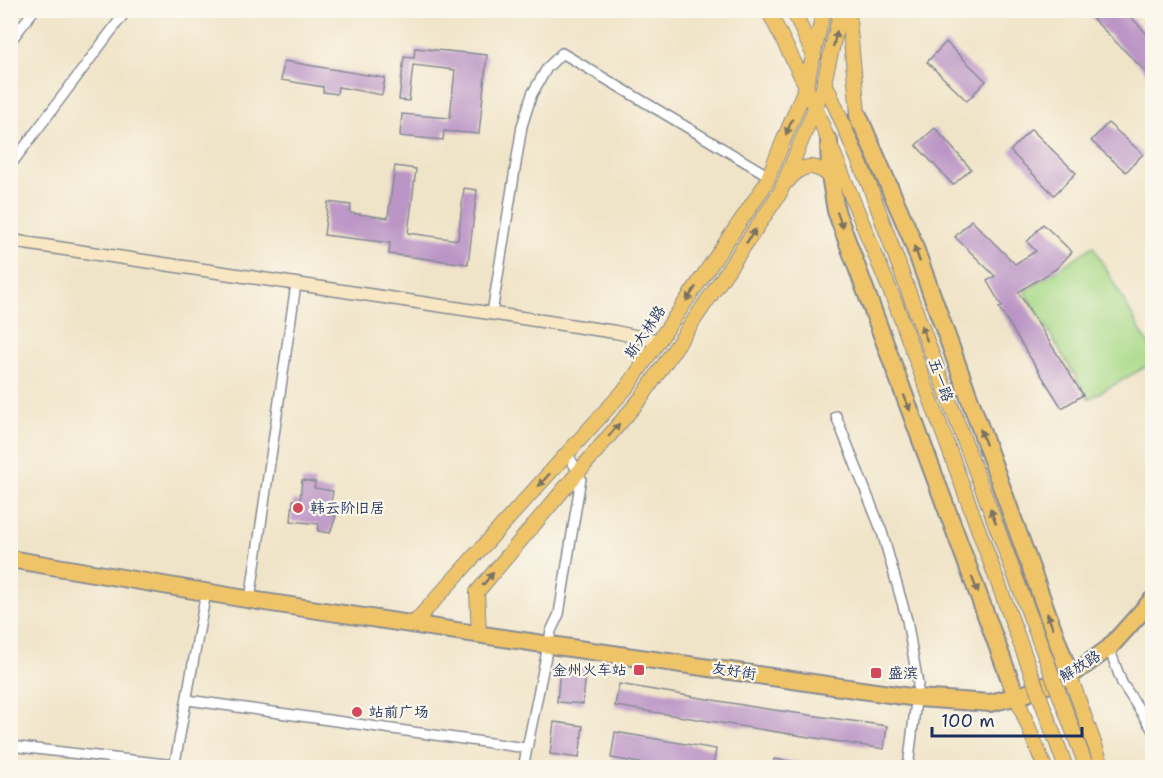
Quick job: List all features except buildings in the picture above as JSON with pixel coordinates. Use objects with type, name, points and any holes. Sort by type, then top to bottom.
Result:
[{"type":"highway","points":[[858,115],[911,237],[1070,676]]},
{"type":"highway","points":[[829,141],[830,175],[836,211],[1016,696]]},
{"type":"highway","name":"友好街","points":[[10,559],[250,600],[548,645],[917,698],[990,703]]},
{"type":"highway","name":"解放路","points":[[990,703],[1070,676],[1109,648],[1152,600]]},
{"type":"main road","name":"五一路","points":[[768,10],[806,86],[896,305],[1066,768]]},
{"type":"main road","points":[[793,10],[870,187],[1087,768]]},
{"type":"main road","name":"斯大林路","points":[[414,623],[628,386],[659,341],[769,176],[806,86],[824,10]]},
{"type":"main road","points":[[780,193],[825,80],[841,10]]},
{"type":"main road","points":[[848,10],[858,115],[870,187]]},
{"type":"main road","points":[[479,633],[477,592],[642,397],[796,171],[805,167],[820,168],[847,186]]},
{"type":"main road","points":[[1070,676],[1103,768]]},
{"type":"main road","points":[[1016,696],[1045,768]]},
{"type":"street","points":[[10,42],[34,10]]},
{"type":"street","points":[[10,166],[127,10]]},
{"type":"street","points":[[492,313],[522,126],[532,94],[547,68],[562,52],[769,176]]},
{"type":"street","points":[[10,237],[18,242],[492,313],[659,341]]},
{"type":"street","points":[[250,600],[296,284]]},
{"type":"street","points":[[836,416],[885,543],[907,620],[918,684],[908,768]]},
{"type":"street","points":[[523,768],[548,645],[559,614],[580,478],[568,454]]},
{"type":"street","points":[[10,746],[174,766],[206,592]]},
{"type":"street","points":[[1109,648],[1122,683],[1152,729]]},
{"type":"street","points":[[188,699],[217,706],[526,748]]},
{"type":"green space","points":[[1093,246],[1152,351],[1152,363],[1089,399],[1025,292]]},
{"type":"place","name":"韩云阶旧居","points":[[298,508]]},
{"type":"place","name":"金州火车站","points":[[639,670]]},
{"type":"place","name":"盛滨","points":[[876,673]]},
{"type":"place","name":"站前广场","points":[[357,712]]}]
